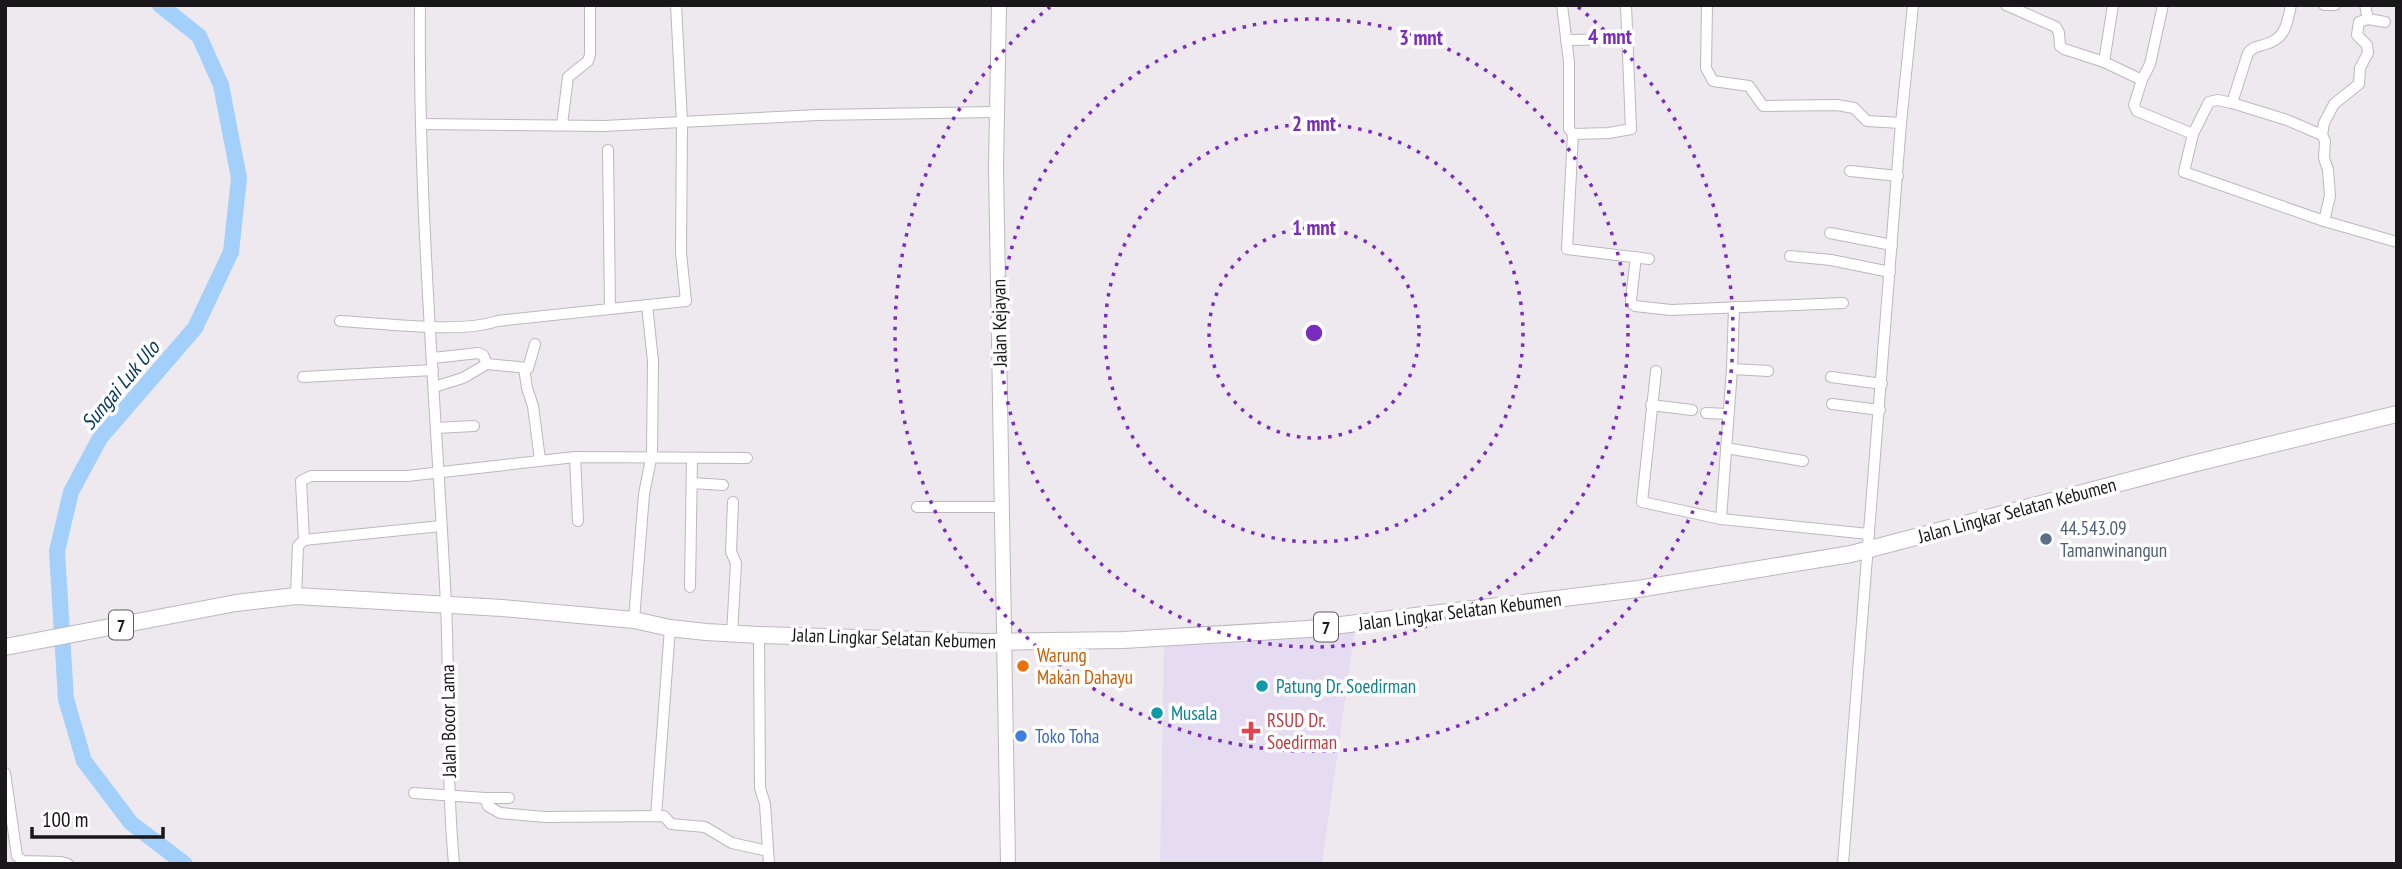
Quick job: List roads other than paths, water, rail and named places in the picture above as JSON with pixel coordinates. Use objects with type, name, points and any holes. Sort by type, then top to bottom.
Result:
[{"type":"highway","name":"Jalan Lingkar Selatan Kebumen","points":[[5,647],[236,603],[296,596],[502,608],[634,620],[670,628],[759,635],[1005,642],[1123,640],[1308,629],[1638,589],[1868,542],[2397,414]]},
{"type":"main road","name":"Jalan Kejayan","points":[[999,5],[996,112],[1008,864]]},
{"type":"street","name":"Jalan Bocor Lama","points":[[420,5],[421,124],[446,605],[449,796],[454,864]]},
{"type":"street","points":[[562,125],[568,77],[588,61],[590,55],[590,5]]},
{"type":"street","points":[[340,321],[430,326],[482,325],[497,321],[683,302],[687,295],[681,249],[682,122],[676,5]]},
{"type":"street","points":[[1562,5],[1569,62],[1569,129],[1573,134],[1567,249],[1649,259]]},
{"type":"street","points":[[1573,134],[1631,129],[1626,5]]},
{"type":"street","points":[[1707,5],[1706,68],[1713,81],[1749,86],[1763,106],[1837,105],[1854,108],[1867,121],[1901,123]]},
{"type":"street","points":[[1843,864],[1901,123],[1913,5]]},
{"type":"street","points":[[2006,5],[2056,27],[2060,46],[2064,49],[2104,62],[2142,80]]},
{"type":"street","points":[[2104,62],[2113,5]]},
{"type":"street","points":[[2163,5],[2150,64],[2134,105],[2137,111],[2193,134]]},
{"type":"street","points":[[2231,103],[2248,53],[2252,49],[2275,42],[2281,36],[2286,30],[2291,5]]},
{"type":"street","points":[[2324,5],[2335,5]]},
{"type":"street","points":[[2365,5],[2368,19]]},
{"type":"street","points":[[2324,221],[2330,196],[2330,181],[2324,158],[2324,123],[2334,104],[2359,84],[2360,68],[2368,49],[2357,35],[2361,20],[2385,22]]},
{"type":"street","points":[[1566,40],[1628,39]]},
{"type":"street","points":[[2322,135],[2287,120],[2231,103],[2218,100],[2209,102],[2193,134],[2184,169],[2187,174],[2324,221],[2397,242]]},
{"type":"street","points":[[421,124],[604,126],[818,115],[996,112]]},
{"type":"street","points":[[608,150],[610,309]]},
{"type":"street","points":[[1850,171],[1898,176]]},
{"type":"street","points":[[1830,233],[1892,245]]},
{"type":"street","points":[[1790,256],[1831,260],[1890,272]]},
{"type":"street","points":[[1636,257],[1631,299],[1633,305],[1671,310],[1843,303]]},
{"type":"street","points":[[634,620],[644,494],[652,457],[653,361],[647,305]]},
{"type":"street","points":[[1721,519],[1734,307]]},
{"type":"street","points":[[434,387],[463,378],[487,364],[524,368],[530,366],[536,344]]},
{"type":"street","points":[[433,358],[478,353],[483,355],[487,364]]},
{"type":"street","points":[[524,368],[533,406],[540,460]]},
{"type":"street","points":[[1732,369],[1768,371]]},
{"type":"street","points":[[303,377],[433,370]]},
{"type":"street","points":[[1656,371],[1641,501],[1721,519],[1868,542]]},
{"type":"street","points":[[1831,377],[1882,384]]},
{"type":"street","points":[[1832,404],[1880,410]]},
{"type":"street","points":[[1651,405],[1692,410]]},
{"type":"street","points":[[1706,413],[1728,414]]},
{"type":"street","points":[[436,428],[474,426]]},
{"type":"street","points":[[1726,448],[1803,461]]},
{"type":"street","points":[[575,457],[578,521]]},
{"type":"street","points":[[304,540],[300,484],[305,478],[407,476],[575,457],[747,458]]},
{"type":"street","points":[[690,587],[692,458]]},
{"type":"street","points":[[692,483],[723,485]]},
{"type":"street","points":[[732,634],[736,564],[732,552],[733,502]]},
{"type":"street","points":[[917,507],[1002,507]]},
{"type":"street","points":[[296,596],[298,546],[304,540],[442,526]]},
{"type":"street","points":[[656,816],[670,628]]},
{"type":"street","points":[[759,635],[760,788],[765,804],[769,864]]},
{"type":"street","points":[[5,773],[17,856],[23,862],[68,864]]},
{"type":"street","points":[[414,793],[509,798]]},
{"type":"street","points":[[485,798],[488,806],[500,813],[545,817],[664,816],[671,824],[705,827],[732,843],[768,851]]},
{"type":"waterway","name":"Sungai Luk Ulo","points":[[160,5],[199,36],[221,85],[239,178],[231,252],[195,328],[100,438],[71,492],[57,551],[66,699],[84,761],[131,823],[185,864]]},
{"type":"place","name":"44.543.09 Tamanwinangun","points":[[2046,539]]},
{"type":"place","name":"Warung Makan Dahayu","points":[[1023,666]]},
{"type":"place","name":"Patung Dr. Soedirman","points":[[1262,686]]},
{"type":"place","name":"Musala","points":[[1157,713]]},
{"type":"place","name":"RSUD Dr. Soedirman","points":[[1251,731]]},
{"type":"place","name":"Toko Toha","points":[[1021,736]]}]
